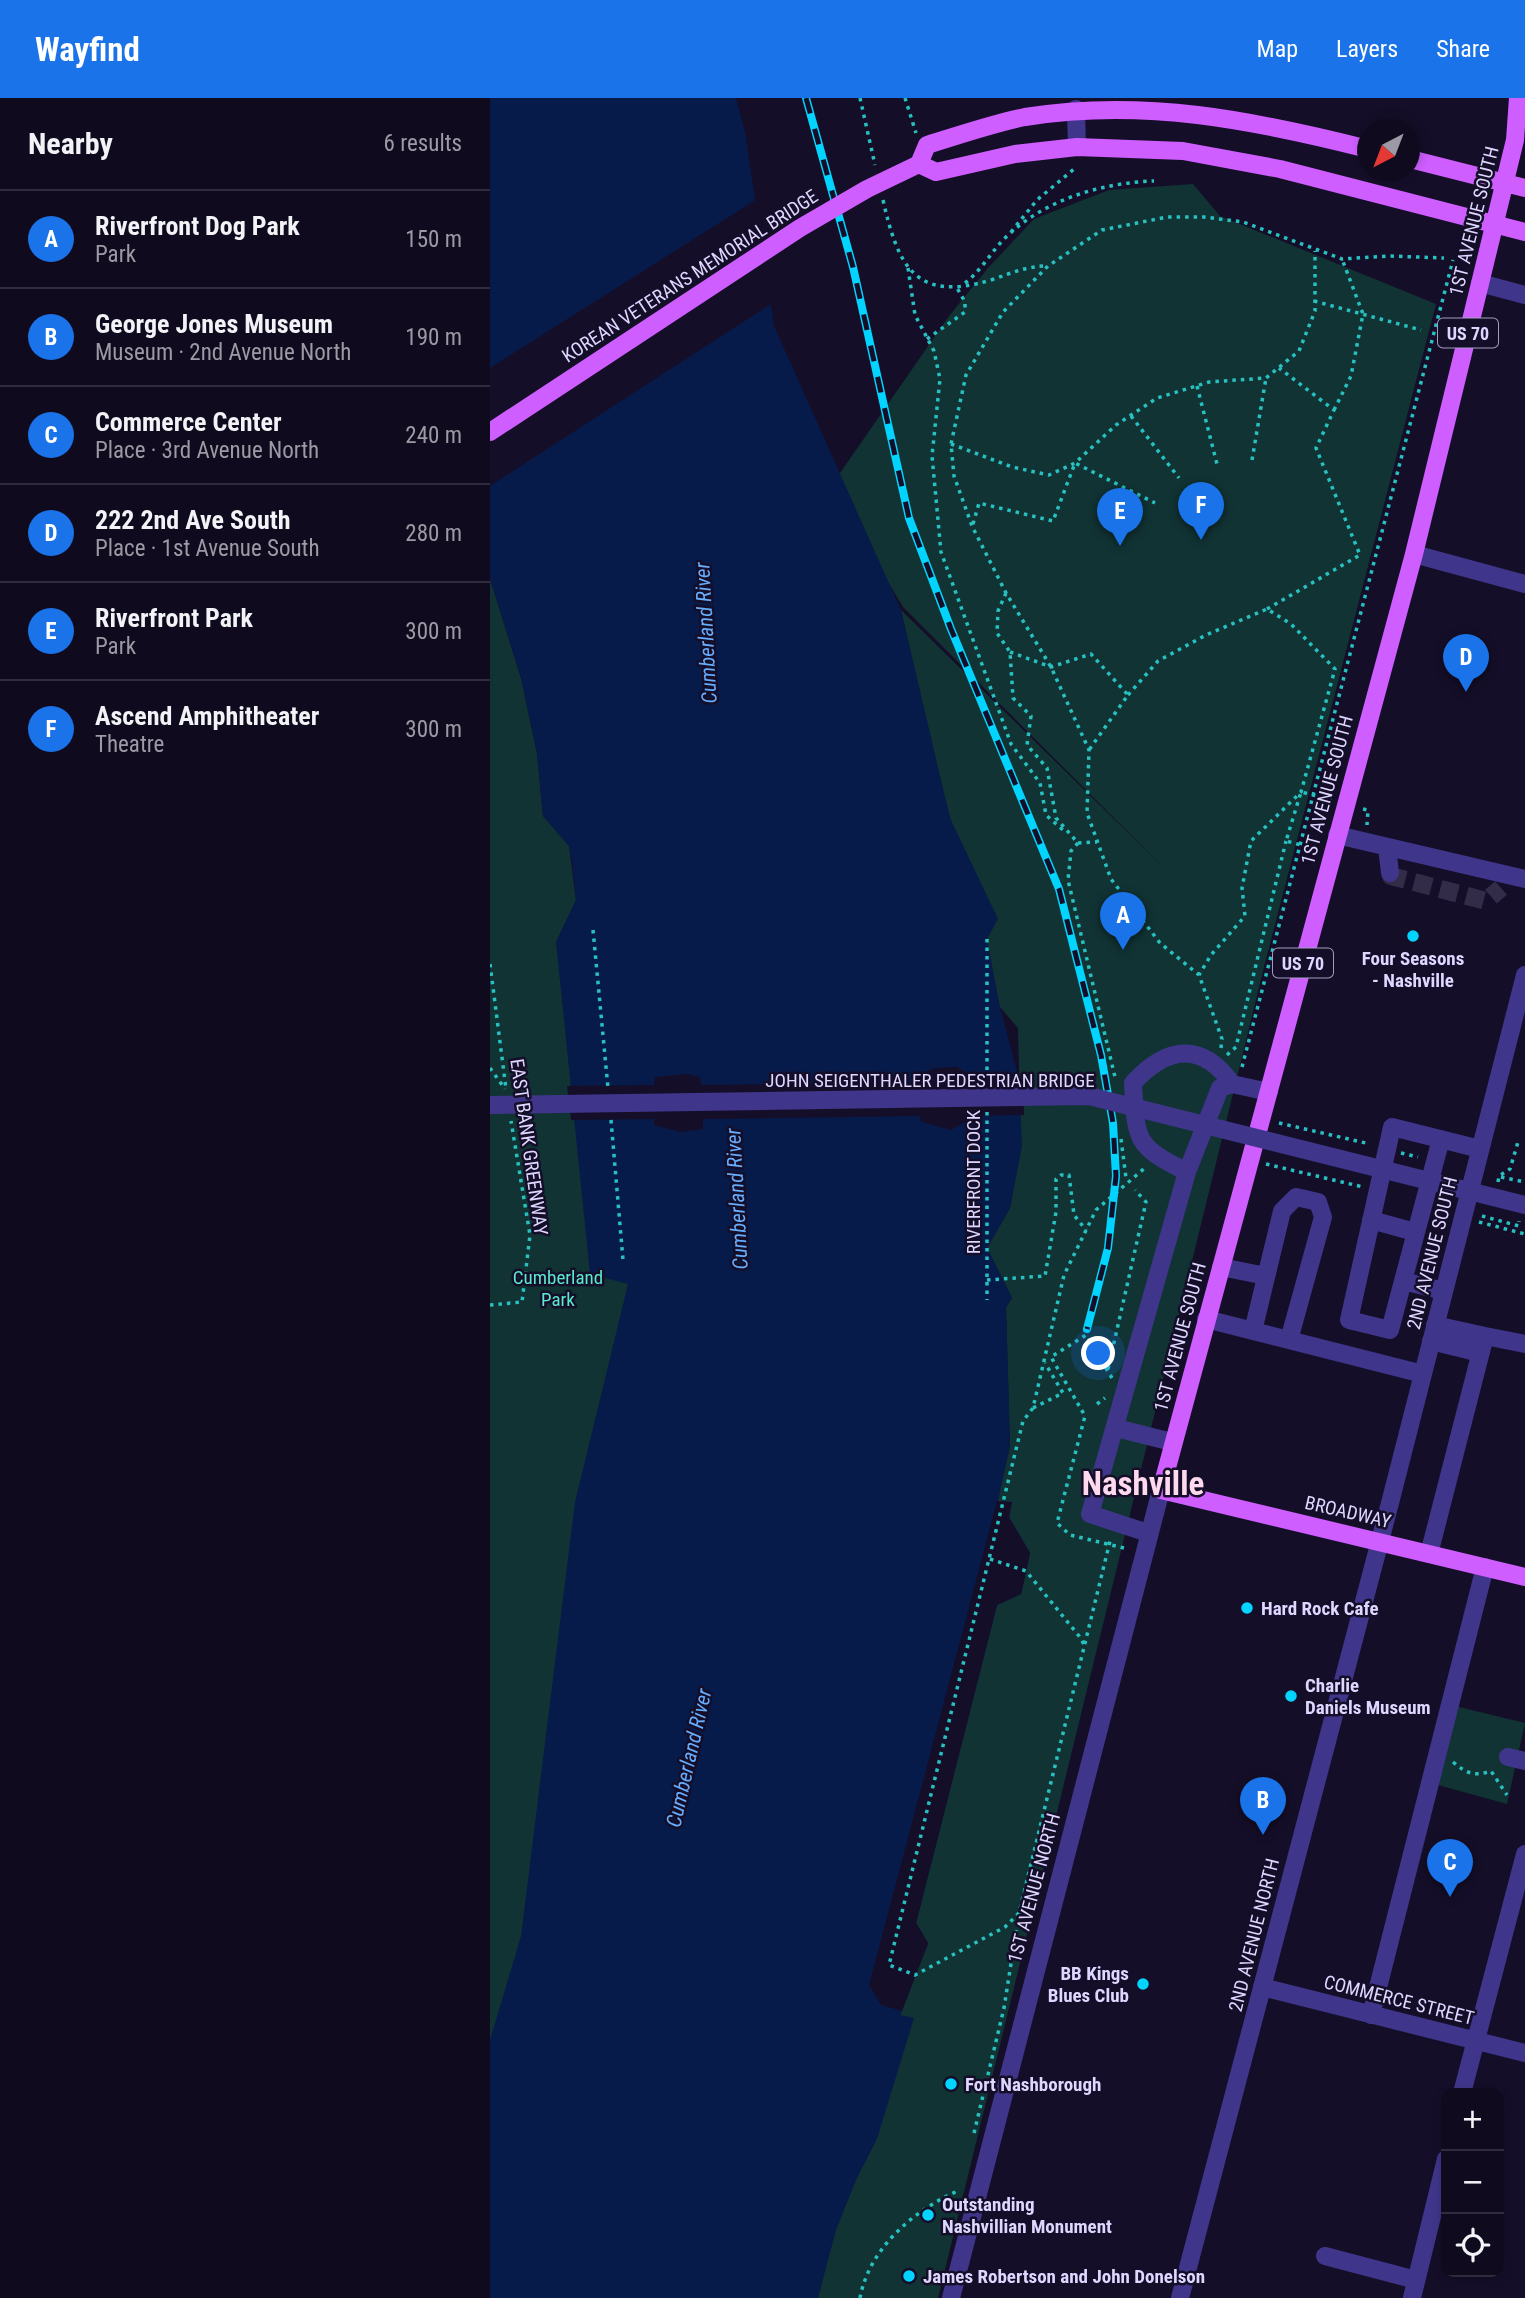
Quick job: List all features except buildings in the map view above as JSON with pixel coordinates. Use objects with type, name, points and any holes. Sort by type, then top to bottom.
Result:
[{"type":"main road","name":"1ST AVENUE SOUTH","points":[[1161,1490],[1414,554],[1505,183],[1518,120],[1518,98]]},
{"type":"main road","name":"KOREAN VETERANS MEMORIAL BRIDGE","points":[[490,432],[800,228],[921,158],[927,145],[1026,116],[1076,109],[1181,109],[1230,115],[1357,147]]},
{"type":"main road","points":[[921,158],[936,172],[1015,155],[1077,147],[1183,151],[1220,156],[1525,232]]},
{"type":"main road","points":[[1420,162],[1525,188]]},
{"type":"main road","name":"BROADWAY","points":[[1161,1490],[1525,1577]]},
{"type":"street","points":[[1076,109],[1077,147]]},
{"type":"street","points":[[1480,284],[1525,295]]},
{"type":"street","points":[[1414,554],[1525,584]]},
{"type":"street","points":[[1337,835],[1512,881]]},
{"type":"street","points":[[1387,846],[1390,873]]},
{"type":"street","name":"2ND AVENUE SOUTH","points":[[1380,1541],[1525,975]]},
{"type":"street","points":[[1187,1172],[1160,1159],[1146,1147],[1136,1132],[1133,1083],[1162,1059],[1185,1052],[1219,1065],[1235,1085]]},
{"type":"street","points":[[1148,1533],[1090,1514],[1187,1172],[1220,1088],[1235,1085],[1269,1092]]},
{"type":"street","name":"JOHN SEIGENTHALER PEDESTRIAN BRIDGE","points":[[490,1105],[1088,1096],[1525,1205]]},
{"type":"street","points":[[1441,1139],[1390,1331],[1349,1320],[1392,1128],[1441,1139],[1480,1149]]},
{"type":"street","points":[[1253,1331],[1282,1210],[1296,1197],[1318,1202],[1323,1217],[1289,1340]]},
{"type":"street","points":[[1371,1220],[1415,1232]]},
{"type":"street","points":[[1221,1267],[1266,1276]]},
{"type":"street","points":[[1403,1281],[1444,1291]]},
{"type":"street","points":[[1206,1319],[1423,1374]]},
{"type":"street","points":[[1433,1333],[1483,1345],[1525,1344]]},
{"type":"street","points":[[1429,1554],[1483,1345]]},
{"type":"street","points":[[1116,1429],[1172,1443]]},
{"type":"street","name":"1ST AVENUE NORTH","points":[[951,2298],[1161,1490]]},
{"type":"street","name":"2ND AVENUE NORTH","points":[[1180,2298],[1380,1541]]},
{"type":"street","points":[[1371,2015],[1485,1567]]},
{"type":"street","points":[[1463,2088],[1525,1853]]},
{"type":"street","name":"COMMERCE STREET","points":[[1262,1987],[1525,2053]]},
{"type":"street","points":[[1412,2298],[1441,2179]]},
{"type":"street","points":[[1325,2256],[1416,2280]]},
{"type":"path","points":[[860,98],[878,175]]},
{"type":"path","points":[[905,98],[921,158]]},
{"type":"path","points":[[958,286],[974,275],[1037,200],[1074,169]]},
{"type":"path","points":[[1007,236],[1042,212],[1071,197],[1123,183],[1154,181]]},
{"type":"path","points":[[880,188],[897,251],[908,268],[932,284],[958,286],[991,280],[1029,266],[1048,266]]},
{"type":"path","points":[[1219,1065],[1222,1039],[1199,975],[1160,943],[1111,879],[1087,813],[1089,750],[1051,667],[1006,593],[972,526],[954,476],[951,444],[966,376],[1003,312],[1048,266],[1102,230],[1167,217],[1243,222],[1342,259],[1390,256],[1444,258]]},
{"type":"path","points":[[951,444],[1012,467],[1049,475],[1075,463],[1131,415],[1157,398],[1209,382],[1266,378],[1299,351],[1315,311],[1315,251]]},
{"type":"path","points":[[1089,750],[1128,695],[1158,662],[1206,635],[1267,610],[1360,555],[1317,449],[1351,376],[1363,314],[1342,259]]},
{"type":"path","points":[[1235,1085],[1453,260]]},
{"type":"path","points":[[908,268],[915,315],[934,351],[940,379],[932,456],[941,552],[1012,744],[1040,783],[1046,815],[1078,843],[1097,842]]},
{"type":"path","points":[[927,339],[965,312],[958,286]]},
{"type":"path","points":[[1314,300],[1421,330]]},
{"type":"path","points":[[1279,369],[1334,410]]},
{"type":"path","points":[[1252,460],[1266,378]]},
{"type":"path","points":[[1196,386],[1217,464]]},
{"type":"path","points":[[1131,415],[1179,478]]},
{"type":"path","points":[[1075,463],[1155,503]]},
{"type":"path","points":[[972,526],[979,503],[1053,522],[1075,463]]},
{"type":"path","points":[[1006,593],[998,611],[997,633],[1010,652],[1013,698],[1031,716],[1027,745],[1047,768],[1056,818],[1064,831]]},
{"type":"path","points":[[1219,1065],[1236,1047],[1286,841],[1335,669],[1291,624],[1267,610]]},
{"type":"path","points":[[1010,652],[1051,667],[1091,654],[1128,695]]},
{"type":"path","points":[[1301,792],[1368,810]]},
{"type":"path","points":[[1199,975],[1211,955],[1245,915],[1242,888],[1251,841],[1301,792]]},
{"type":"path","points":[[1286,841],[1332,853]]},
{"type":"path","points":[[1078,843],[1071,851],[1068,863],[1075,910],[1115,1078],[1133,1083]]},
{"type":"path","name":"RIVERFRONT DOCK","points":[[987,939],[987,1087]]},
{"type":"path","name":"EAST BANK GREENWAY","points":[[490,964],[506,1091],[490,1068]]},
{"type":"path","name":"RIVERFRONT DOCK","points":[[987,1100],[987,1300]]},
{"type":"path","name":"EAST BANK GREENWAY","points":[[490,1305],[522,1302],[530,1236],[510,1117]]},
{"type":"path","points":[[1277,1123],[1436,1162]]},
{"type":"path","points":[[1494,1197],[1499,1176],[1510,1169],[1518,1143]]},
{"type":"path","points":[[1020,1913],[1005,1927],[915,1975],[889,1965],[1023,1422],[1033,1408],[1064,1275],[1096,1210],[1153,1161],[1160,1159]]},
{"type":"path","points":[[1266,1164],[1377,1191]]},
{"type":"path","points":[[988,1280],[1045,1276],[1056,1212],[1056,1179],[1061,1175],[1069,1175],[1074,1215],[1086,1230]]},
{"type":"path","points":[[1499,1176],[1525,1182]]},
{"type":"path","points":[[1108,1371],[1146,1202],[1135,1190]]},
{"type":"path","points":[[1479,1222],[1525,1234]]},
{"type":"path","points":[[1118,1388],[1086,1335],[1051,1357],[1085,1416],[1057,1523],[1070,1535],[1124,1548]]},
{"type":"path","points":[[1033,1408],[1063,1393],[1044,1362]]},
{"type":"path","points":[[973,2138],[1004,2008],[1020,1913],[1115,1522]]},
{"type":"path","points":[[990,1559],[1026,1571],[1079,1636],[1084,1646]]},
{"type":"path","points":[[1454,1763],[1465,1772],[1479,1776],[1491,1771],[1507,1795]]},
{"type":"path","points":[[860,2298],[876,2256],[921,2211],[960,2190],[963,2177]]},
{"type":"green space","points":[[1193,184],[1220,216],[1436,304],[1264,967],[938,2298],[762,2298],[900,2015],[928,1944],[916,1923],[997,1604],[1021,1594],[1030,1553],[997,1501],[1010,1446],[1006,1307],[1012,1298],[987,1248],[1010,1208],[1021,1146],[1018,1028],[1000,1007],[936,764],[901,610],[1166,870],[903,607],[831,486],[949,316],[988,268],[1034,219],[1109,190]]},
{"type":"green space","name":"Cumberland Park","points":[[490,579],[521,678],[537,754],[543,816],[569,846],[576,900],[556,943],[628,1284],[534,1889],[490,2058]]},
{"type":"green space","points":[[1455,1706],[1525,1723],[1507,1804],[1431,1783]]},
{"type":"water","name":"Cumberland River","points":[[490,98],[736,98],[745,132],[774,326],[901,610],[950,818],[998,919],[987,939],[1000,1007],[1019,1079],[1022,1146],[1010,1208],[987,1248],[1012,1298],[1006,1307],[1010,1446],[998,1501],[1012,1502],[1009,1517],[1030,1553],[1021,1594],[997,1605],[916,1923],[928,1943],[900,2015],[914,2018],[877,2139],[856,2180],[836,2230],[818,2298],[490,2298],[490,2040],[521,1936],[575,1502],[628,1284],[590,1274],[556,942],[576,900],[572,862],[569,846],[543,816],[537,753],[521,678],[490,578]]},
{"type":"pier","points":[[757,199],[774,302],[490,486],[490,368]]},
{"type":"pier","points":[[957,1067],[968,1074],[968,1082],[1023,1081],[1024,1115],[967,1116],[966,1121],[951,1130],[921,1122],[920,1116],[703,1119],[703,1129],[681,1132],[654,1125],[654,1119],[571,1120],[567,1086],[654,1085],[655,1077],[687,1074],[700,1077],[701,1085],[920,1082],[920,1074],[935,1068]]},
{"type":"pier","points":[[997,1501],[1012,1502],[1009,1517],[1030,1553],[1021,1594],[997,1605],[916,1923],[928,1943],[902,2011],[881,2005],[869,1985]]},
{"type":"tunnel","points":[[1390,873],[1391,876],[1486,901],[1501,888]]},
{"type":"railway","points":[[806,98],[853,267],[909,518],[951,629],[1059,889],[1101,1055],[1113,1123],[1116,1176],[1108,1248],[1087,1329]]},
{"type":"place","name":"Ascend Amphitheater","points":[[1201,540]]},
{"type":"place","name":"Riverfront Park","points":[[1120,546]]},
{"type":"place","name":"222 2nd Ave South","points":[[1466,692]]},
{"type":"place","name":"Four Seasons - Nashville","points":[[1413,936]]},
{"type":"place","name":"Riverfront Dog Park","points":[[1123,950]]},
{"type":"place","name":"Hard Rock Cafe","points":[[1247,1608]]},
{"type":"place","name":"Charlie Daniels Museum","points":[[1291,1696]]},
{"type":"place","name":"George Jones Museum","points":[[1263,1835]]},
{"type":"place","name":"Commerce Center","points":[[1450,1897]]},
{"type":"place","name":"BB Kings Blues Club","points":[[1143,1984]]},
{"type":"place","name":"Fort Nashborough","points":[[951,2084]]},
{"type":"place","name":"Outstanding Nashvillian Monument","points":[[928,2215]]},
{"type":"place","name":"James Robertson and John Donelson","points":[[909,2276]]},
{"type":"district","name":"Nashville","points":[[1143,1483]]}]
